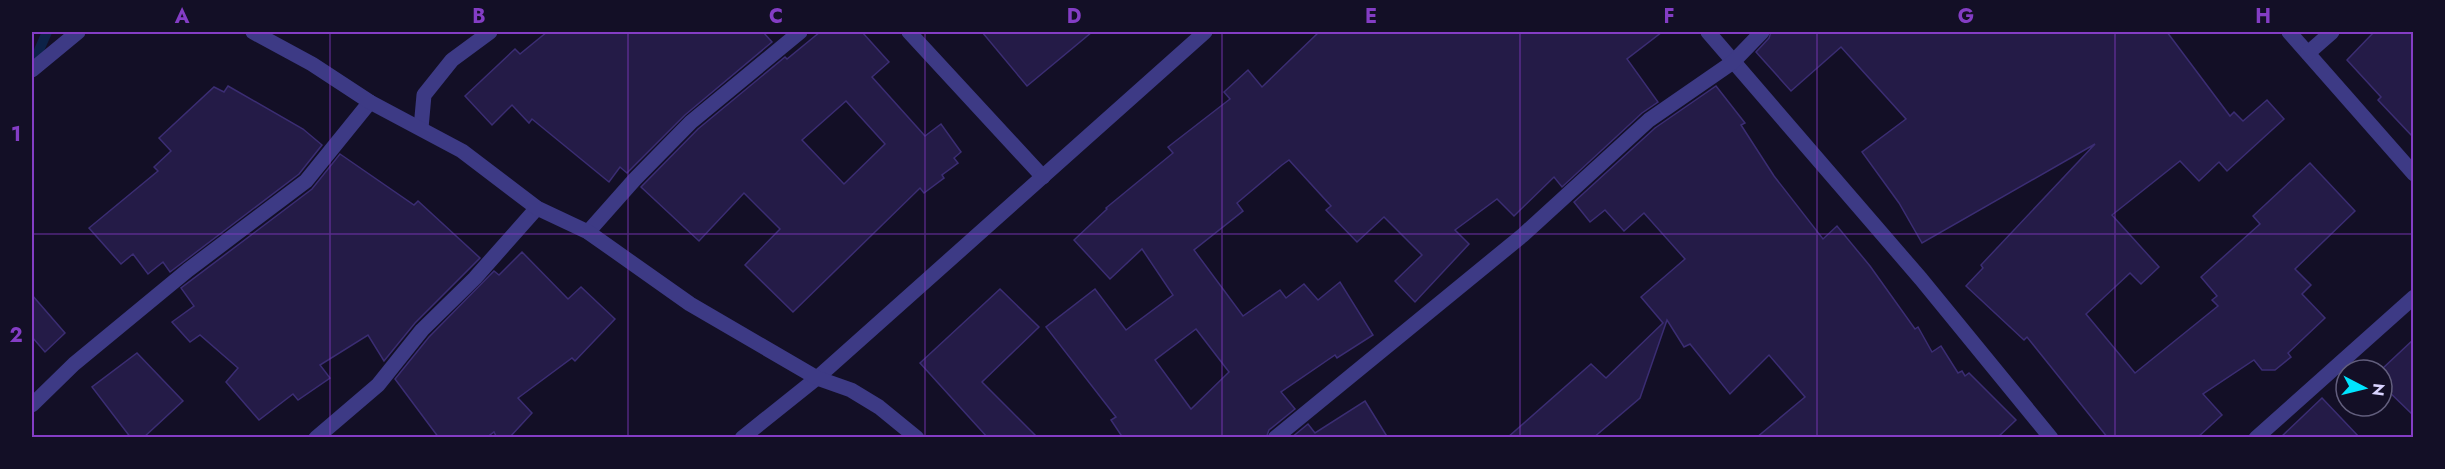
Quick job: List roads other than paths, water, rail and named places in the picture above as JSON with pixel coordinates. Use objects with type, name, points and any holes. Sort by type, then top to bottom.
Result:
[{"type":"street","points":[[32,70],[78,32]]},
{"type":"street","points":[[253,32],[312,64],[370,102],[462,151],[537,208],[588,232],[690,304],[817,378],[851,390],[879,408],[916,438]]},
{"type":"street","points":[[420,128],[424,95],[452,60],[490,32]]},
{"type":"street","points":[[588,232],[635,179],[691,122],[800,32]]},
{"type":"street","points":[[909,32],[1043,177]]},
{"type":"street","points":[[742,438],[817,378],[1205,32]]},
{"type":"street","points":[[1708,32],[1928,288],[2050,438]]},
{"type":"street","points":[[1275,438],[1522,235],[1649,120],[1733,62],[1762,32]]},
{"type":"street","points":[[2289,32],[2414,174]]},
{"type":"street","points":[[2308,53],[2332,32]]},
{"type":"street","points":[[32,405],[74,364],[188,270],[306,181],[370,102]]},
{"type":"street","points":[[316,438],[378,385],[422,330],[475,278],[537,208]]},
{"type":"street","points":[[2256,438],[2414,297]]},
{"type":"waterway","points":[[32,59],[36,57],[47,32]]}]
